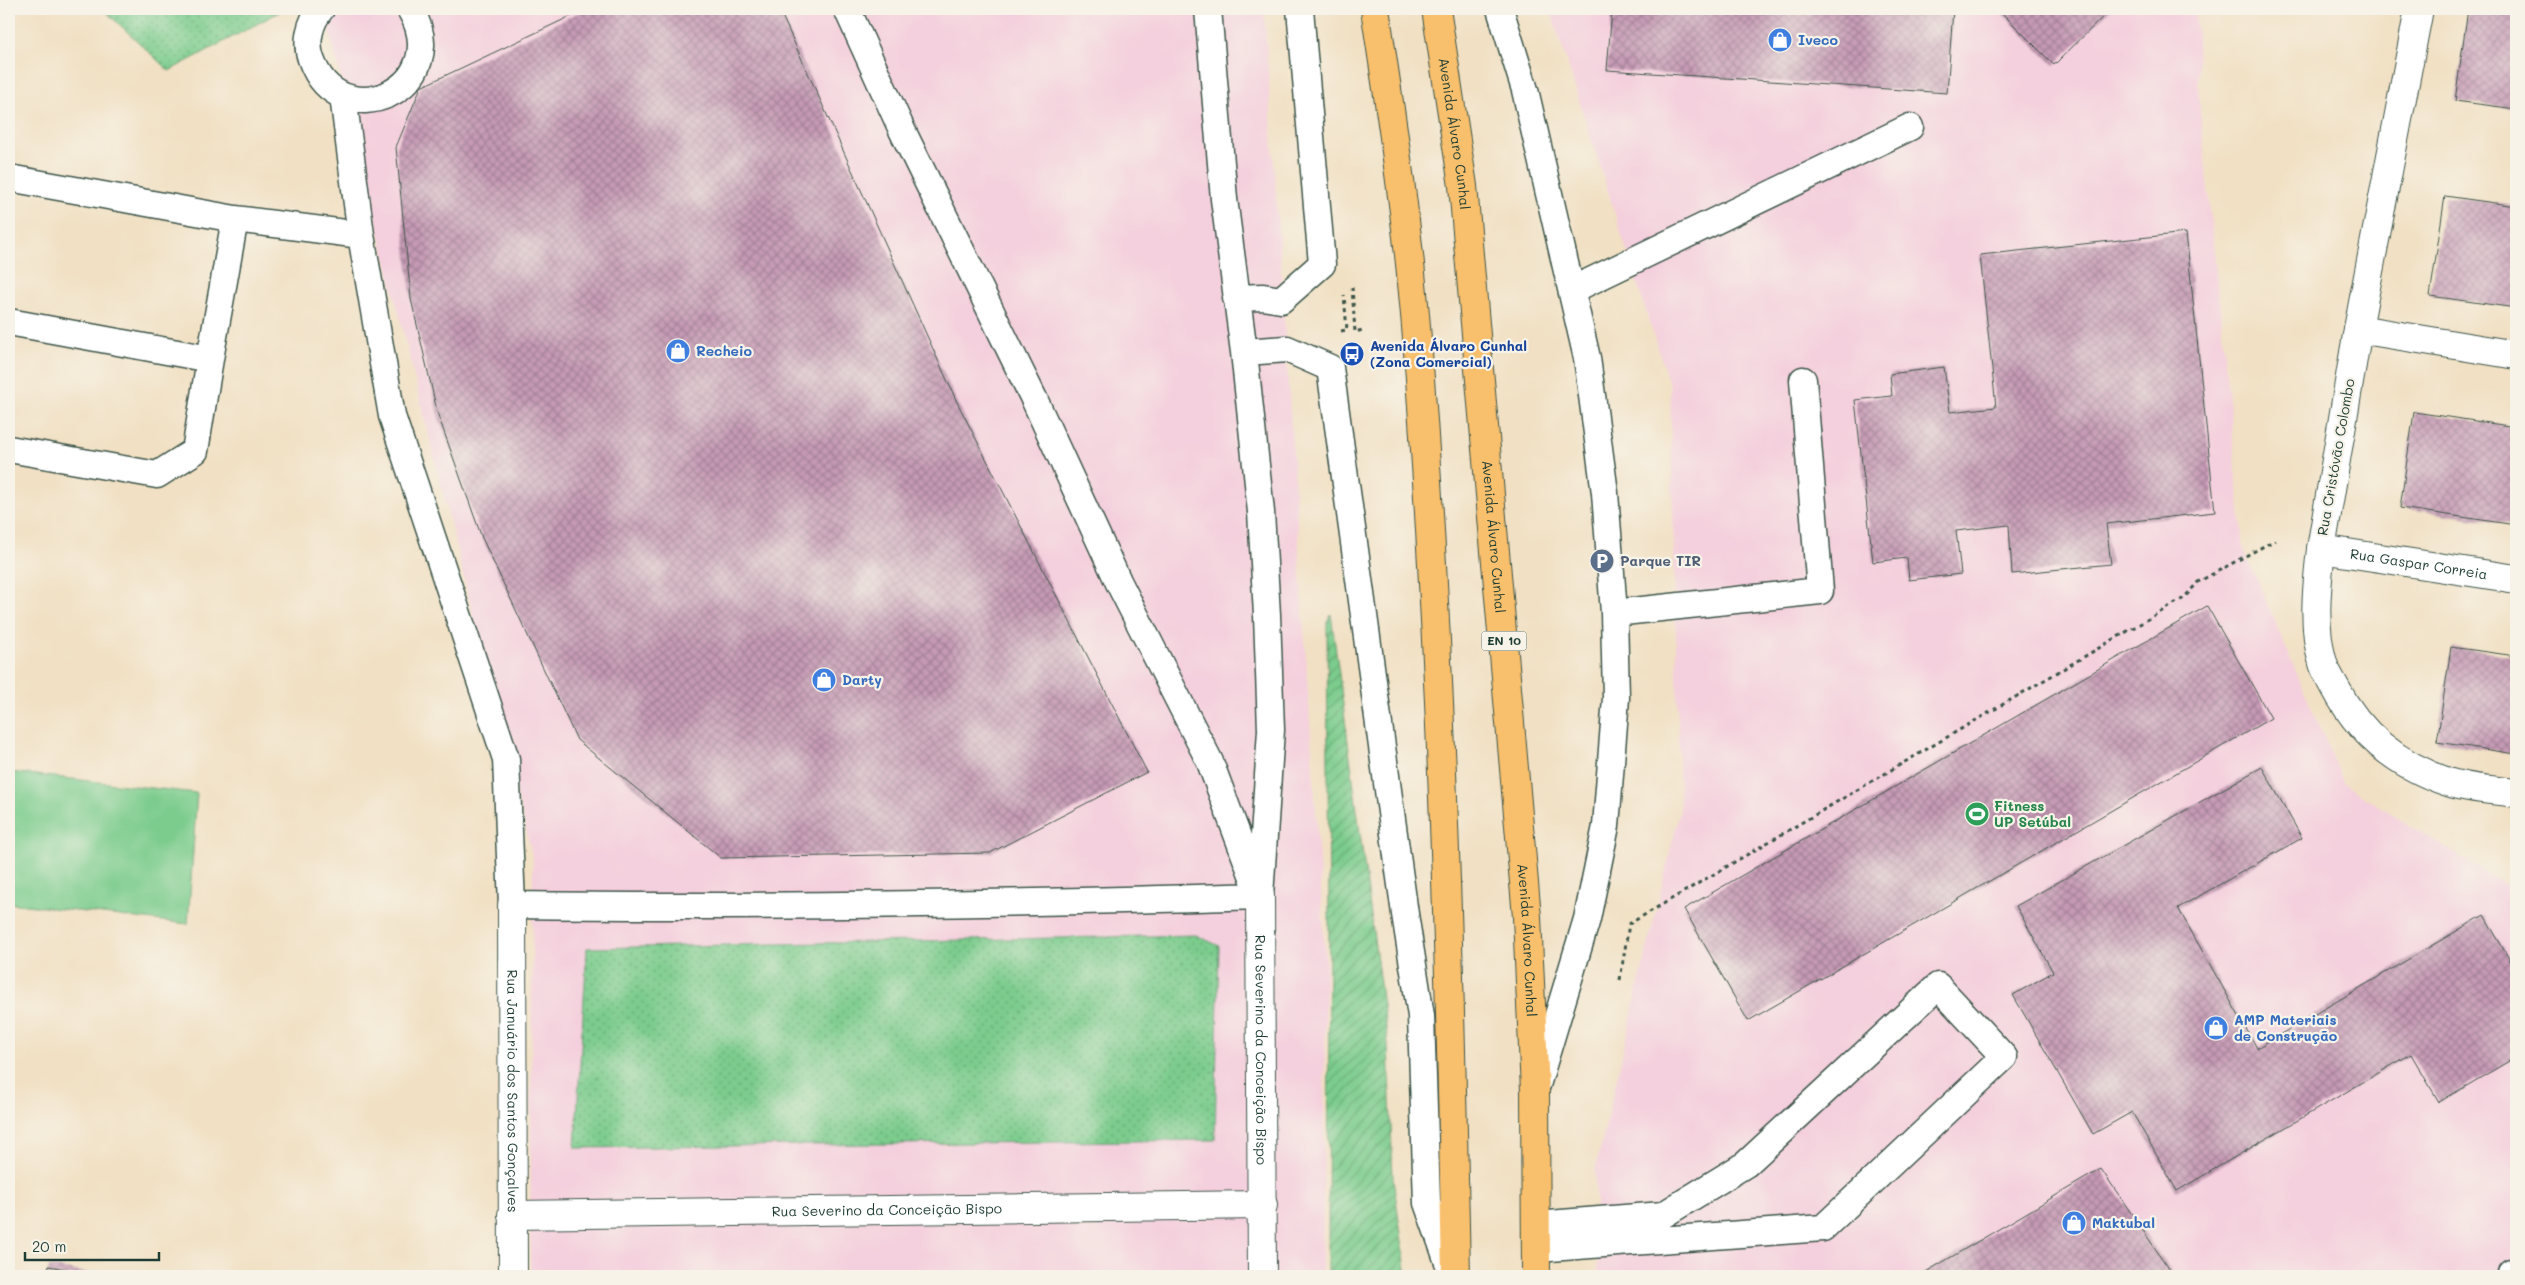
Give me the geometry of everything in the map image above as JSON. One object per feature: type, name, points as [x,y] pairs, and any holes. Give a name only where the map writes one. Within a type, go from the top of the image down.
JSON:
[{"type":"main road","points":[[1375,9],[1397,157],[1416,324],[1431,566],[1450,947],[1455,1276]]},
{"type":"main road","name":"Avenida Álvaro Cunhal","points":[[1436,9],[1466,216],[1526,907],[1536,1091],[1536,1276]]},
{"type":"street","name":"Rua Cristóvão Colombo","points":[[2420,9],[2358,329],[2321,549],[2317,585],[2317,626],[2323,664],[2345,706],[2378,745],[2413,769],[2450,783],[2516,794]]},
{"type":"street","points":[[2358,329],[2516,355]]},
{"type":"street","name":"Rua Gaspar Correia","points":[[2321,549],[2516,579]]},
{"type":"street","name":"Rua Severino da Conceição Bispo","points":[[1260,896],[1262,1276]]},
{"type":"street","name":"Rua Januário dos Santos Gonçalves","points":[[512,905],[513,1276]]},
{"type":"street","name":"Rua Severino da Conceição Bispo","points":[[512,1214],[1262,1205]]},
{"type":"lane","points":[[321,9],[314,17],[309,35],[309,54],[316,71],[327,86],[343,96],[361,100],[380,98],[397,91],[411,77],[419,60],[422,41],[418,23],[410,9]]},
{"type":"lane","points":[[847,9],[902,130],[1034,401],[1119,583],[1210,762],[1260,896]]},
{"type":"lane","points":[[1208,9],[1224,199],[1244,352],[1260,512],[1270,720],[1260,896]]},
{"type":"lane","points":[[1236,298],[1263,296],[1281,300],[1322,264],[1300,9]]},
{"type":"lane","points":[[1500,9],[1525,90],[1587,358],[1606,493],[1614,613],[1616,698],[1606,826],[1587,919],[1536,1091]]},
{"type":"lane","points":[[343,96],[361,235],[392,416],[506,759],[512,905],[707,907],[1072,902],[1260,896]]},
{"type":"lane","points":[[1572,290],[1910,127]]},
{"type":"lane","points":[[9,178],[235,219],[361,235]]},
{"type":"lane","points":[[9,449],[157,474],[195,451],[235,219]]},
{"type":"lane","points":[[9,322],[210,359]]},
{"type":"lane","points":[[1244,352],[1287,349],[1330,368],[1405,914],[1421,1016],[1427,1203],[1455,1276]]},
{"type":"lane","points":[[1614,613],[1820,591],[1803,380]]},
{"type":"lane","points":[[1938,986],[2004,1057],[1824,1228],[1536,1237],[1663,1215],[1746,1164],[1938,986]]},
{"type":"path","points":[[1620,980],[1629,924],[2184,598],[2198,582],[2275,540]]},
{"type":"shaded area","points":[[324,9],[1264,9],[1326,969],[1322,1276],[530,1276],[533,859]]},
{"type":"shaded area","points":[[1550,9],[2196,9],[2199,101],[2244,550],[2344,784],[2506,886],[2516,907],[2516,1258],[2492,1276],[1598,1276],[1595,1171],[1680,809],[1670,387]]},
{"type":"green space","points":[[103,9],[285,9],[169,71]]},
{"type":"green space","points":[[1331,614],[1388,1043],[1393,1178],[1407,1276],[1328,1276],[1329,918],[1327,622]]},
{"type":"green space","points":[[9,772],[197,793],[188,924],[9,903]]},
{"type":"green space","points":[[1196,935],[1219,946],[1215,1140],[575,1148],[587,948]]},
{"type":"building","points":[[586,9],[779,9],[957,402],[1147,772],[990,853],[721,858],[577,740],[482,538],[438,415],[411,299],[396,147],[421,87]]},
{"type":"building","name":"Iveco","points":[[1612,9],[1953,9],[1947,93],[1607,70]]},
{"type":"building","points":[[1998,9],[2111,9],[2054,65]]},
{"type":"building","points":[[2468,9],[2516,9],[2516,109],[2455,101]]},
{"type":"building","points":[[2445,196],[2516,206],[2516,308],[2430,296]]},
{"type":"building","points":[[2186,233],[2215,512],[2106,524],[2111,564],[2012,574],[2009,525],[1956,531],[1961,574],[1909,580],[1907,558],[1873,562],[1855,400],[1892,396],[1890,374],[1944,367],[1950,412],[1996,407],[1980,255]]},
{"type":"building","points":[[2414,412],[2516,427],[2516,525],[2400,508]]},
{"type":"building","name":"Fitness UP Setúbal","points":[[2207,606],[2271,718],[1748,1021],[1684,909]]},
{"type":"building","points":[[2451,647],[2516,656],[2516,754],[2437,742]]},
{"type":"building","points":[[2262,767],[2302,838],[2178,908],[2257,1048],[2484,915],[2516,971],[2516,1057],[2439,1102],[2411,1054],[2177,1191],[2132,1112],[2093,1134],[2013,995],[2053,972],[2016,906]]},
{"type":"building","name":"Maktubal","points":[[2101,1169],[2174,1276],[1919,1276]]},
{"type":"building","points":[[49,1266],[99,1275],[99,1276],[47,1276]]},
{"type":"place","name":"Iveco","points":[[1780,40]]},
{"type":"place","name":"Recheio","points":[[678,351]]},
{"type":"place","name":"Avenida Álvaro Cunhal (Zona Comercial)","points":[[1352,354]]},
{"type":"place","name":"Parque TIR","points":[[1602,561]]},
{"type":"place","name":"Darty","points":[[824,680]]},
{"type":"place","name":"Fitness UP Setúbal","points":[[1977,814]]},
{"type":"place","name":"AMP Materiais de Construção","points":[[2216,1028]]},
{"type":"place","name":"Maktubal","points":[[2074,1223]]}]
